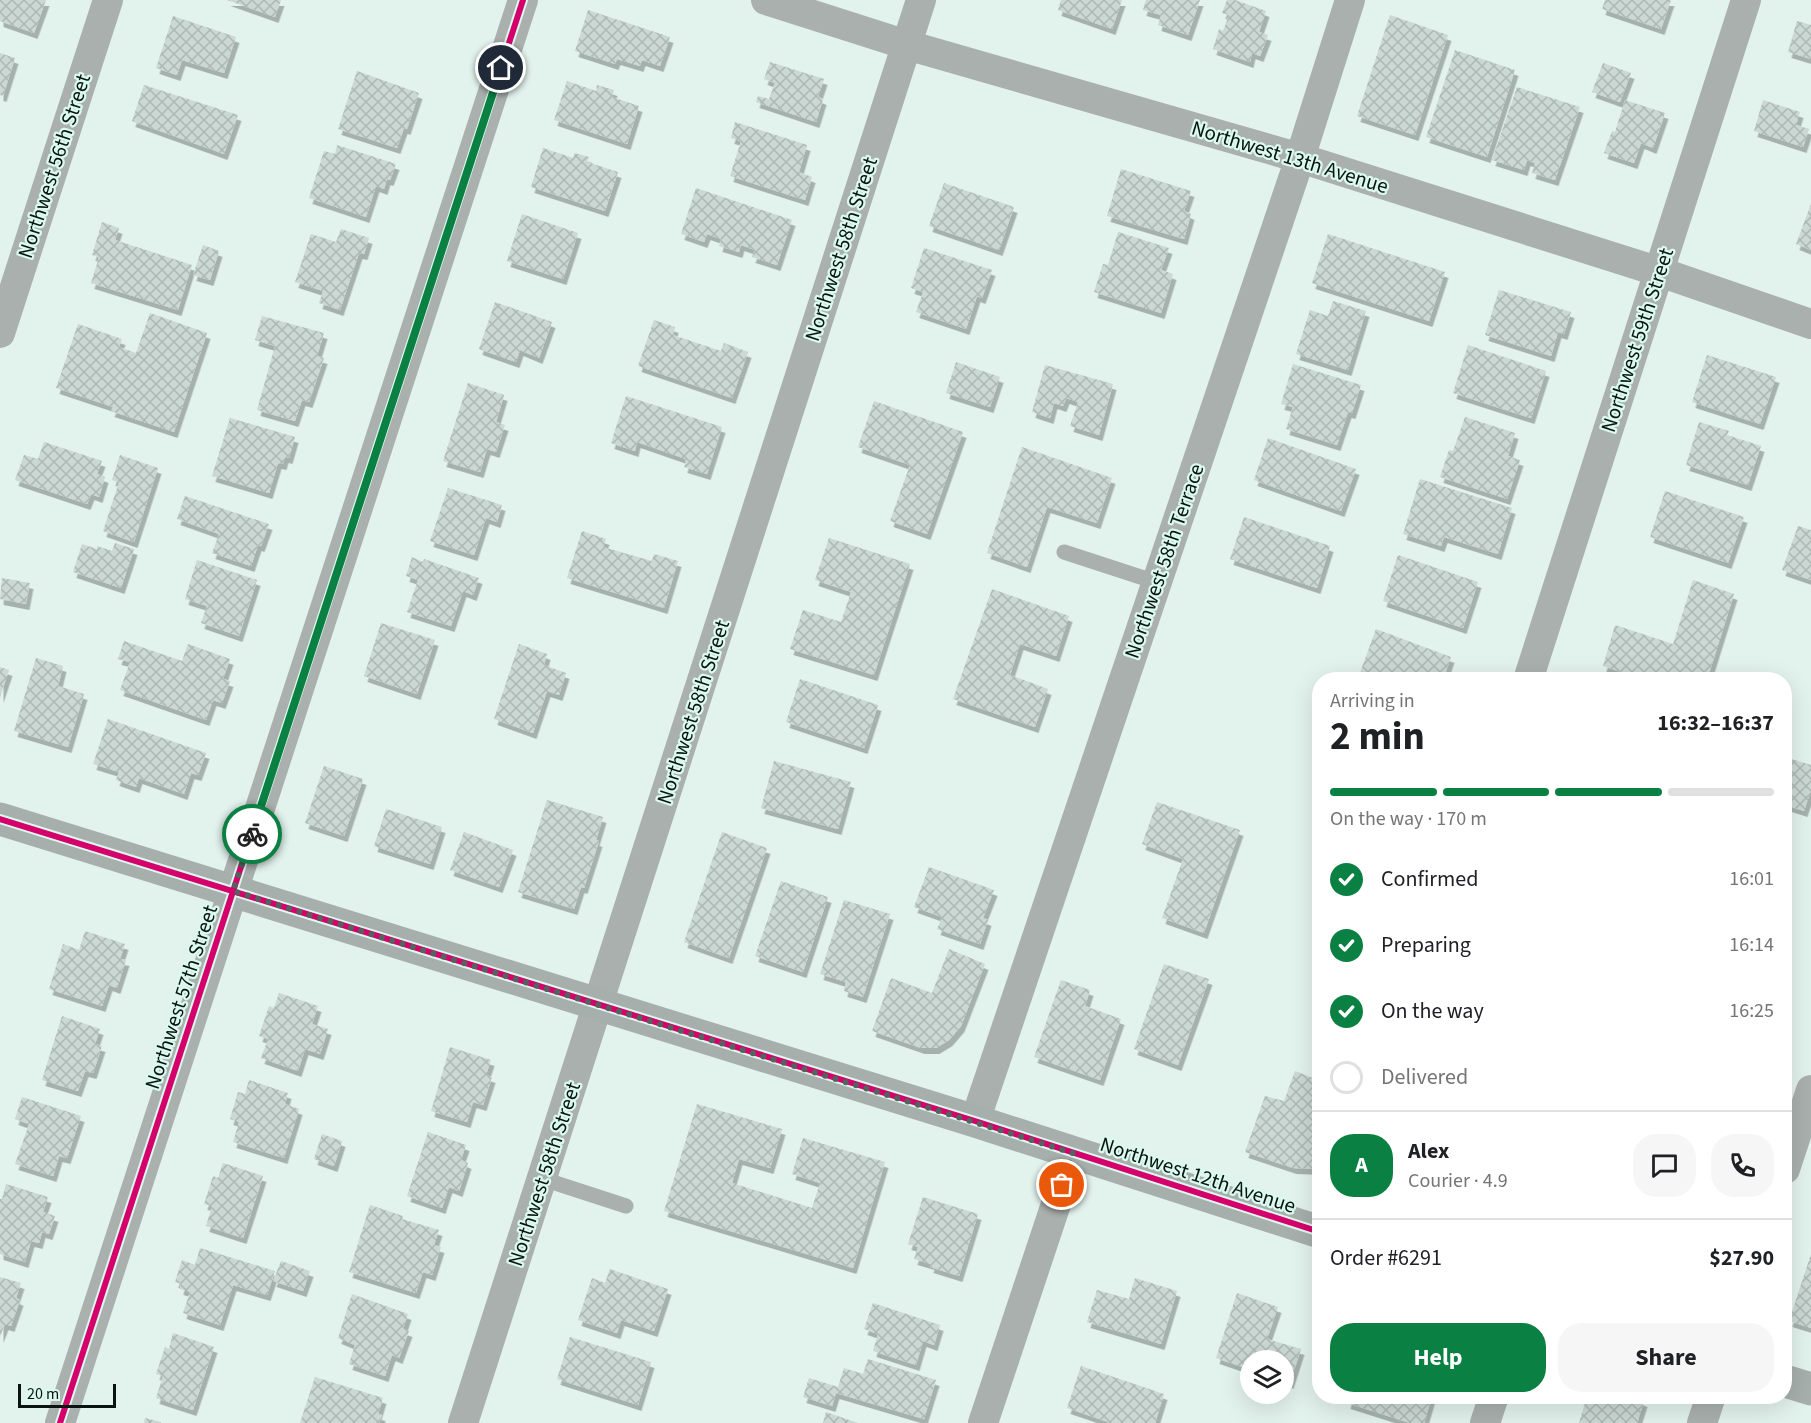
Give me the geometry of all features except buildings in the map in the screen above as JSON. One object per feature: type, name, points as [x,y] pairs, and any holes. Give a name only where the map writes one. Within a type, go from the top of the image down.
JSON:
[{"type":"main road","name":"Northwest 12th Avenue","points":[[0,819],[975,1121],[1312,1229]]},
{"type":"main road","points":[[1792,1383],[1811,1389]]},
{"type":"street","name":"Northwest 56th Street","points":[[2,316],[108,0]]},
{"type":"street","name":"Northwest 57th Street","points":[[60,1423],[523,0]]},
{"type":"street","name":"Northwest 13th Avenue","points":[[766,0],[907,45],[1300,158],[1660,272],[1811,324]]},
{"type":"street","name":"Northwest 58th Street","points":[[464,1423],[921,0]]},
{"type":"street","name":"Northwest 58th Terrace","points":[[975,1121],[1300,158],[1350,0]]},
{"type":"street","name":"Northwest 59th Street","points":[[1531,672],[1746,0]]},
{"type":"street","points":[[1792,1148],[1811,1090]]},
{"type":"street","points":[[983,1423],[1073,1153]]},
{"type":"street","points":[[1485,1423],[1491,1404]]},
{"type":"street","points":[[1702,1423],[1708,1404]]},
{"type":"lane","points":[[1064,552],[1156,582]]},
{"type":"lane","points":[[543,1179],[626,1206]]},
{"type":"cycle path","points":[[60,1423],[523,0]]},
{"type":"cycle path","points":[[0,819],[975,1121],[1312,1229]]},
{"type":"way so far","points":[[252,834],[233,891],[1073,1153],[1062,1185]]},
{"type":"route","points":[[252,834],[501,68]]}]
